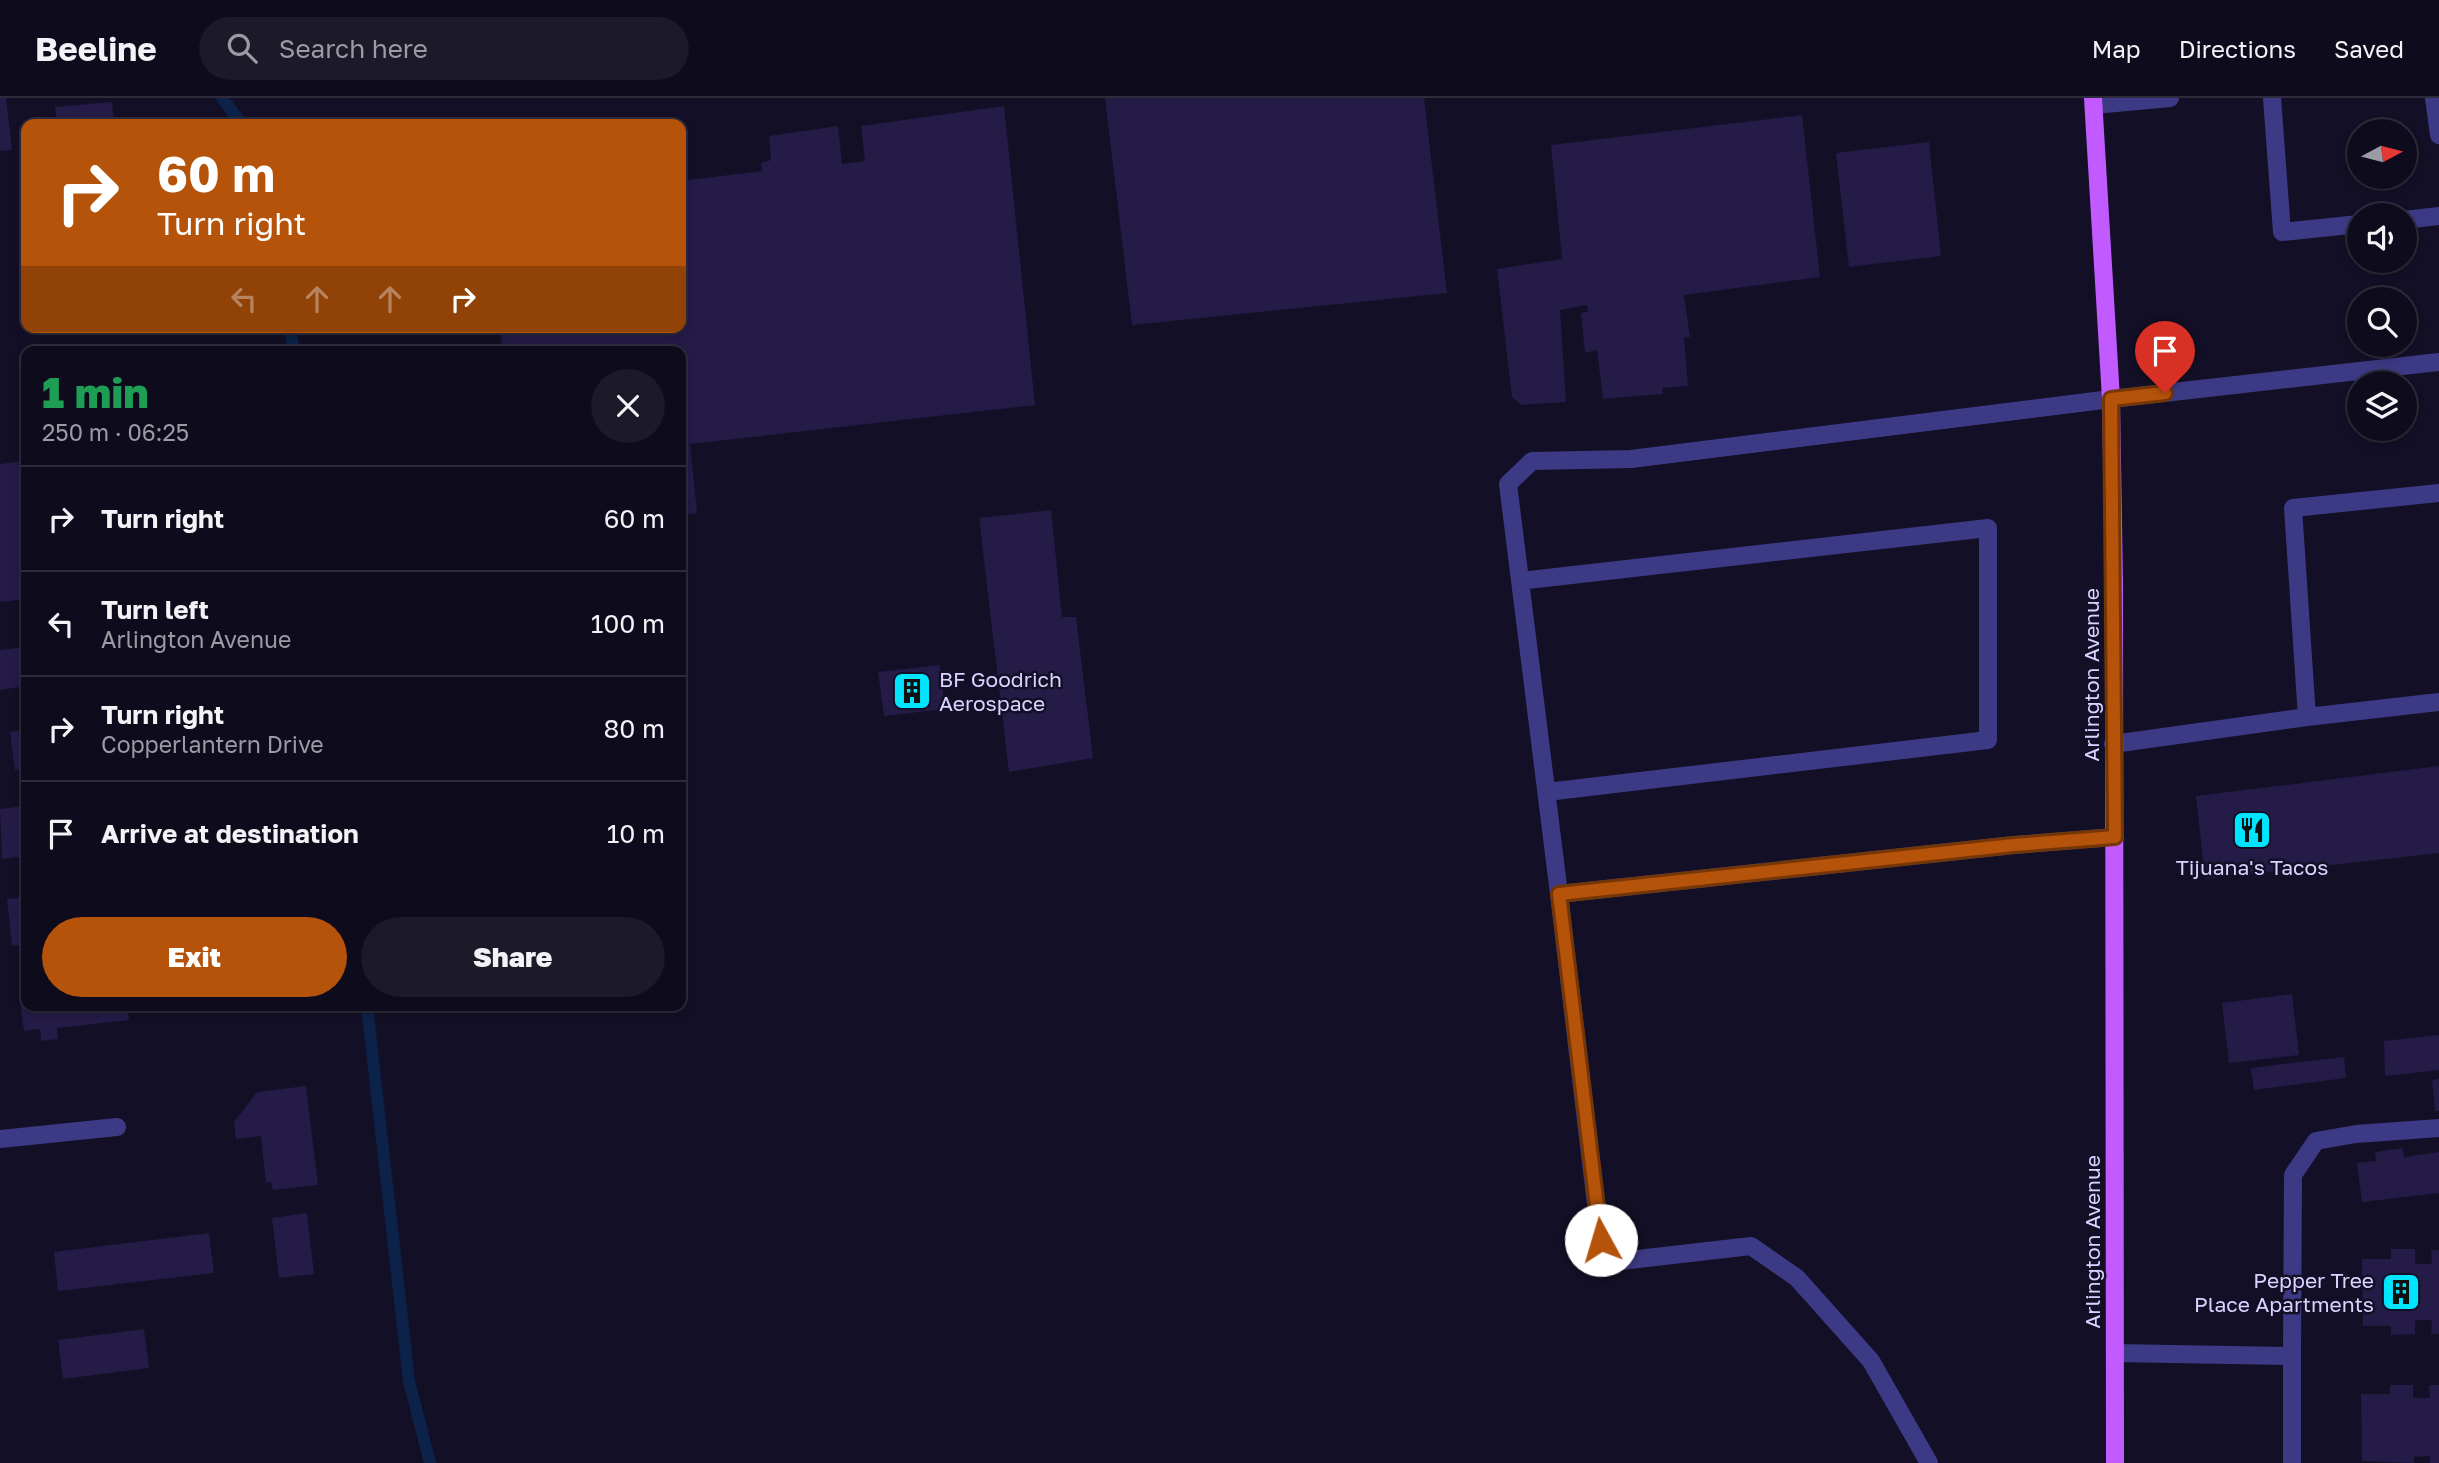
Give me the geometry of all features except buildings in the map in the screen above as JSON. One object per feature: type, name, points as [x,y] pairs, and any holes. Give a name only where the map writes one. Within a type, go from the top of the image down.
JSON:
[{"type":"main road","name":"Arlington Avenue","points":[[2093,102],[2111,399],[2114,584],[2115,1463]]},
{"type":"street","points":[[2093,102],[2170,98]]},
{"type":"street","points":[[2272,98],[2282,232],[2347,225]]},
{"type":"street","points":[[2434,98],[2439,135]]},
{"type":"street","points":[[2417,219],[2439,216]]},
{"type":"street","points":[[1929,1463],[1871,1361],[1797,1278],[1751,1246],[1603,1264],[1508,484],[1532,461],[1631,459],[2111,399],[2439,362]]},
{"type":"street","points":[[2306,717],[2293,508],[2439,493]]},
{"type":"street","points":[[1520,581],[1988,528],[1988,740],[1547,792]]},
{"type":"street","points":[[2113,744],[2306,717],[2439,702]]},
{"type":"street","points":[[1559,894],[2115,837]]},
{"type":"street","points":[[0,1139],[117,1127]]},
{"type":"street","points":[[2292,1463],[2292,1175],[2316,1141],[2356,1134],[2439,1128]]},
{"type":"street","points":[[2115,1353],[2292,1356]]},
{"type":"waterway","points":[[222,98],[238,119]]},
{"type":"waterway","points":[[291,333],[293,346]]},
{"type":"waterway","points":[[368,1011],[409,1381],[430,1463]]},
{"type":"place","name":"BF Goodrich Aerospace","points":[[912,691]]},
{"type":"place","name":"Tijuana's Tacos","points":[[2252,830]]},
{"type":"place","name":"Pepper Tree Place Apartments","points":[[2401,1292]]},
{"type":"route","points":[[1601,1240],[1559,894],[2014,845],[2115,837],[2111,399],[2165,393]]}]
